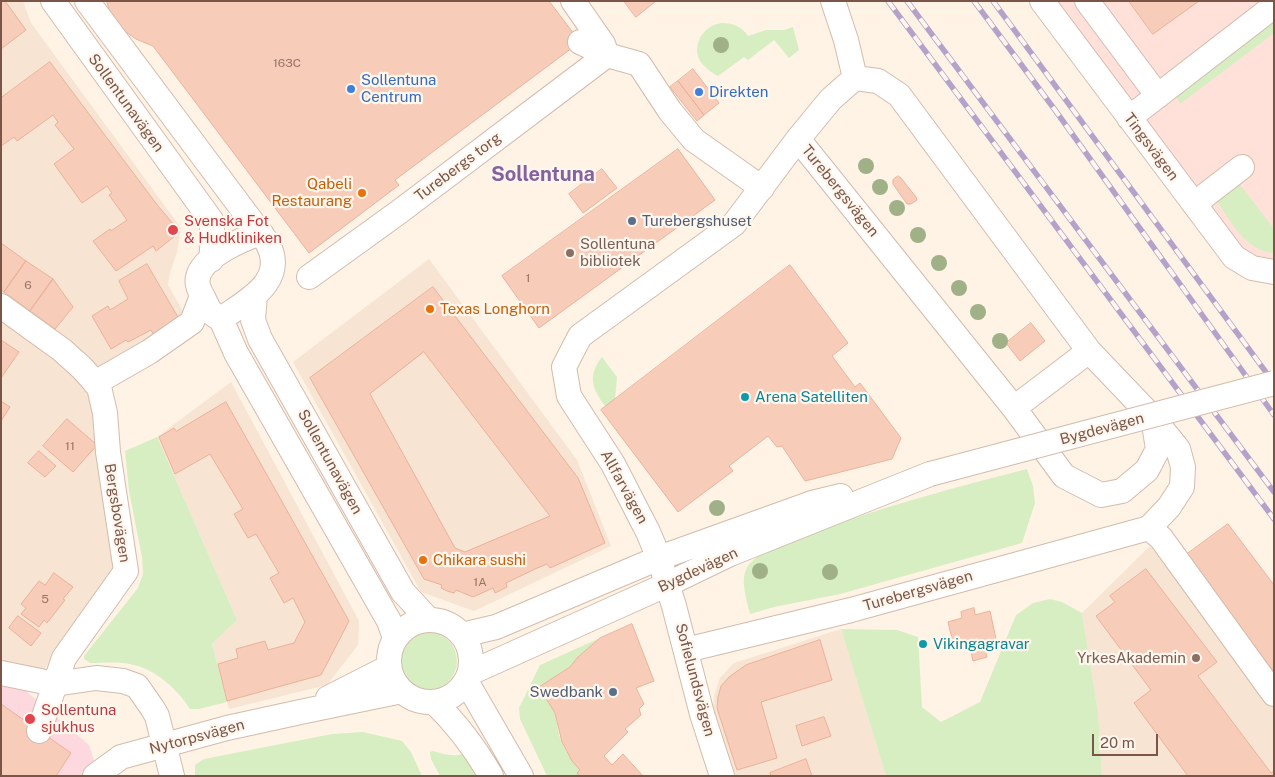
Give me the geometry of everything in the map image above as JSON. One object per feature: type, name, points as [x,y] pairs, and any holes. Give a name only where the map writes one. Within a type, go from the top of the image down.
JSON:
[{"type":"street","name":"Sollentunavägen","points":[[53,1],[211,220],[213,239],[211,260]]},
{"type":"street","name":"Sollentunavägen","points":[[87,1],[267,242],[273,257],[272,274],[255,295],[212,310]]},
{"type":"street","points":[[573,1],[604,44],[607,55]]},
{"type":"street","points":[[833,1],[856,78],[878,81],[899,95],[1089,351],[1153,418],[1178,449],[1183,467],[1182,486],[1169,507],[1150,528],[1161,538],[1274,694]]},
{"type":"street","name":"Tingsvägen","points":[[1042,1],[1234,257],[1252,268],[1274,272]]},
{"type":"street","points":[[1087,1],[1158,96]]},
{"type":"street","points":[[1129,118],[1274,6]]},
{"type":"street","points":[[580,42],[607,55],[639,64],[670,111],[694,140],[762,188],[798,139]]},
{"type":"street","name":"Turebergs torg","points":[[309,277],[607,55]]},
{"type":"street","name":"Turebergsvägen","points":[[856,78],[830,98],[798,139],[1014,408],[1064,476],[1101,495],[1122,491],[1147,470],[1158,449],[1153,418]]},
{"type":"street","points":[[1194,204],[1242,167]]},
{"type":"street","name":"Allfarvägen","points":[[668,584],[648,532],[613,464],[568,396],[564,366],[580,336],[734,224],[762,188]]},
{"type":"street","name":"Sollentunavägen","points":[[261,233],[228,246],[201,269],[197,283],[389,622],[395,638]]},
{"type":"street","name":"Sollentunavägen","points":[[255,295],[253,320],[260,339],[403,592],[428,619]]},
{"type":"street","name":"Bergsbovägen","points":[[1,306],[62,350],[99,386],[105,413],[108,452],[126,571],[64,658],[39,731]]},
{"type":"street","points":[[95,383],[149,352],[212,310]]},
{"type":"street","points":[[1014,408],[1089,351]]},
{"type":"street","name":"Bygdevägen","points":[[462,635],[496,627],[659,558],[812,503],[930,474],[1274,383]]},
{"type":"street","name":"Bygdevägen","points":[[468,677],[730,554],[930,474]]},
{"type":"street","name":"Turebergsvägen","points":[[686,650],[851,610],[1150,528]]},
{"type":"street","name":"Sofielundsvägen","points":[[668,584],[702,714],[722,776]]},
{"type":"street","points":[[428,619],[452,626],[462,635],[468,646],[471,659],[468,677],[458,691],[452,695],[434,702],[417,700],[402,691],[393,680],[388,657],[395,638],[404,628],[428,619]]},
{"type":"street","name":"Nytorpsvägen","points":[[304,711],[389,667]]},
{"type":"street","points":[[1,673],[55,684],[96,678],[123,681],[137,686],[154,709],[172,776]]},
{"type":"street","points":[[468,677],[521,776]]},
{"type":"street","name":"Nytorpsvägen","points":[[95,776],[121,757],[228,728],[402,691]]},
{"type":"street","points":[[434,702],[451,718],[466,737],[490,776]]},
{"type":"shaded area","points":[[1,1],[23,1],[31,23],[181,228],[168,285],[186,317],[93,400],[124,562],[27,692],[1,676]]},
{"type":"shaded area","points":[[1053,1],[1274,1],[1274,264],[1259,265],[1234,245]]},
{"type":"shaded area","points":[[429,259],[577,460],[611,546],[474,611],[421,592],[293,362]]},
{"type":"shaded area","points":[[231,382],[359,621],[358,645],[327,685],[229,709],[212,644],[237,620],[157,437]]},
{"type":"shaded area","points":[[1150,546],[1274,706],[1274,776],[1102,776],[1098,712],[1082,613]]},
{"type":"shaded area","points":[[841,629],[886,776],[736,776],[713,711],[714,696],[720,678],[734,663]]},
{"type":"shaded area","name":"Sollentuna sjukhus","points":[[1,676],[27,692],[89,745],[99,776],[1,776]]},
{"type":"green space","points":[[1274,19],[1274,33],[1180,104],[1175,94]]},
{"type":"green space","points":[[722,23],[737,26],[748,36],[766,30],[784,30],[793,27],[799,50],[789,58],[774,40],[748,60],[744,57],[718,76],[708,70],[700,61],[697,48],[705,31],[716,24]]},
{"type":"green space","points":[[1239,183],[1274,229],[1274,253],[1256,247],[1240,234],[1217,201]]},
{"type":"green space","points":[[602,357],[617,377],[615,400],[606,407],[597,394],[593,382],[594,370]]},
{"type":"green space","points":[[157,437],[237,620],[212,644],[227,702],[199,709],[190,709],[166,682],[150,671],[123,663],[90,663],[84,659],[84,656],[138,588],[143,574],[142,557],[129,491],[125,451]]},
{"type":"green space","points":[[1027,469],[1033,486],[1035,503],[1022,543],[840,594],[774,607],[750,614],[744,590],[745,571],[753,560],[767,551],[831,526],[887,508]]},
{"type":"green space","points":[[1050,599],[1062,602],[1082,613],[1098,712],[1102,776],[886,776],[841,629],[897,630],[918,637],[922,707],[941,722],[980,702],[1016,615],[1033,603]]},
{"type":"green space","points":[[428,632],[439,634],[452,645],[457,661],[455,672],[444,685],[428,690],[417,688],[404,677],[399,661],[401,650],[412,637]]},
{"type":"green space","points":[[600,638],[578,657],[570,667],[539,687],[555,713],[559,735],[566,751],[580,770],[577,773],[579,776],[547,776],[520,719],[519,708],[540,665]]},
{"type":"green space","points":[[363,732],[402,741],[411,752],[422,776],[195,776],[195,765],[204,759],[332,734]]},
{"type":"green space","points":[[430,752],[453,755],[465,753],[482,776],[440,776],[431,759]]},
{"type":"building","points":[[1,1],[5,1],[26,30],[1,49]]},
{"type":"building","name":"Sollentuna Centrum","points":[[107,1],[549,1],[580,42],[395,180],[399,185],[309,253],[153,46],[136,39],[119,27],[112,18]]},
{"type":"building","points":[[624,1],[656,1],[636,17]]},
{"type":"building","points":[[1129,1],[1199,1],[1153,34]]},
{"type":"building","points":[[50,62],[158,206],[180,232],[156,251],[153,246],[116,271],[93,241],[127,220],[109,195],[112,193],[107,186],[82,203],[54,164],[74,149],[55,125],[58,122],[53,115],[17,141],[14,137],[1,146],[1,98]]},
{"type":"building","name":"Direkten","points":[[693,69],[719,103],[704,115],[678,81]]},
{"type":"building","points":[[678,81],[704,115],[697,121],[670,87]]},
{"type":"building","name":"Turebergshuset","points":[[678,149],[715,200],[539,328],[502,276]]},
{"type":"building","points":[[602,169],[617,188],[583,213],[569,194]]},
{"type":"building","points":[[898,176],[916,197],[917,200],[911,204],[907,204],[893,184],[893,180]]},
{"type":"building","points":[[1,243],[26,261],[4,292],[1,290]]},
{"type":"building","points":[[26,261],[53,279],[30,311],[4,292]]},
{"type":"building","points":[[147,264],[179,319],[154,335],[151,330],[128,342],[126,340],[111,349],[92,316],[108,306],[110,310],[128,299],[119,281]]},
{"type":"building","name":"Arena Satelliten","points":[[790,265],[848,343],[832,356],[855,387],[860,383],[901,438],[892,459],[805,481],[782,446],[777,447],[768,436],[729,466],[733,471],[678,512],[601,410]]},
{"type":"building","points":[[53,279],[73,307],[55,329],[30,311]]},
{"type":"building","points":[[433,287],[578,478],[605,543],[550,568],[547,564],[535,569],[506,583],[507,587],[495,593],[493,588],[473,597],[456,590],[454,593],[447,591],[441,588],[442,585],[424,579],[310,378]],"holes":[[[424,352],[550,516],[465,552],[455,548],[370,394]]]},
{"type":"building","points":[[1031,323],[1045,341],[1020,361],[1006,343]]},
{"type":"building","points":[[1,340],[19,352],[1,378]]},
{"type":"building","points":[[1,401],[10,407],[1,421]]},
{"type":"building","points":[[226,402],[349,621],[321,675],[227,701],[218,664],[238,658],[236,649],[265,641],[268,650],[294,643],[305,622],[293,598],[284,603],[270,578],[279,573],[256,534],[248,538],[234,514],[243,509],[210,454],[175,474],[159,437],[174,428],[176,431]]},
{"type":"building","points":[[67,419],[97,445],[73,472],[43,446]]},
{"type":"building","points":[[39,451],[56,466],[45,477],[28,463]]},
{"type":"building","points":[[1228,524],[1274,585],[1274,672],[1186,555]]},
{"type":"building","points":[[1146,569],[1217,662],[1198,676],[1271,773],[1274,771],[1274,776],[1188,776],[1134,703],[1151,690],[1096,616],[1115,602],[1110,596]]},
{"type":"building","points":[[54,573],[73,587],[47,623],[44,620],[39,627],[21,614],[26,608],[21,604],[39,581],[45,585]]},
{"type":"building","points":[[974,608],[975,615],[990,611],[996,639],[983,642],[987,657],[973,661],[970,647],[955,651],[948,622],[962,618],[961,612]]},
{"type":"building","points":[[18,616],[41,633],[31,646],[9,628]]},
{"type":"building","points":[[632,624],[654,681],[636,688],[644,704],[639,709],[641,715],[625,729],[628,732],[604,756],[612,765],[623,754],[643,776],[579,776],[577,773],[580,770],[572,761],[562,742],[555,713],[539,687],[570,667],[578,657],[600,638]]},
{"type":"building","points":[[820,640],[832,680],[761,702],[777,758],[737,770],[717,708],[721,686],[729,677],[746,665]]},
{"type":"building","points":[[1,704],[71,753],[56,776],[1,776]]},
{"type":"building","points":[[824,717],[831,736],[802,746],[796,726]]},
{"type":"building","points":[[806,759],[812,776],[771,776],[770,773]]},
{"type":"railway","points":[[888,1],[1274,519]]},
{"type":"railway","points":[[907,1],[1274,492]]},
{"type":"railway","points":[[974,1],[1055,110],[1274,415]]},
{"type":"railway","points":[[993,1],[1274,383]]},
{"type":"place","name":"Sollentuna Centrum","points":[[351,89]]},
{"type":"place","name":"Direkten","points":[[699,92]]},
{"type":"place","name":"Qabeli Restaurang","points":[[362,193]]},
{"type":"place","name":"Turebergshuset","points":[[632,221]]},
{"type":"place","name":"Svenska Fot & Hudkliniken","points":[[173,230]]},
{"type":"place","name":"Sollentuna bibliotek","points":[[570,253]]},
{"type":"place","name":"Texas Longhorn","points":[[430,309]]},
{"type":"place","name":"Arena Satelliten","points":[[745,397]]},
{"type":"place","name":"Chikara sushi","points":[[423,560]]},
{"type":"place","name":"Vikingagravar","points":[[923,644]]},
{"type":"place","name":"YrkesAkademin","points":[[1196,658]]},
{"type":"place","name":"Swedbank","points":[[613,692]]},
{"type":"place","name":"Sollentuna sjukhus","points":[[30,719]]},
{"type":"district","name":"Sollentuna","points":[[543,175]]}]
